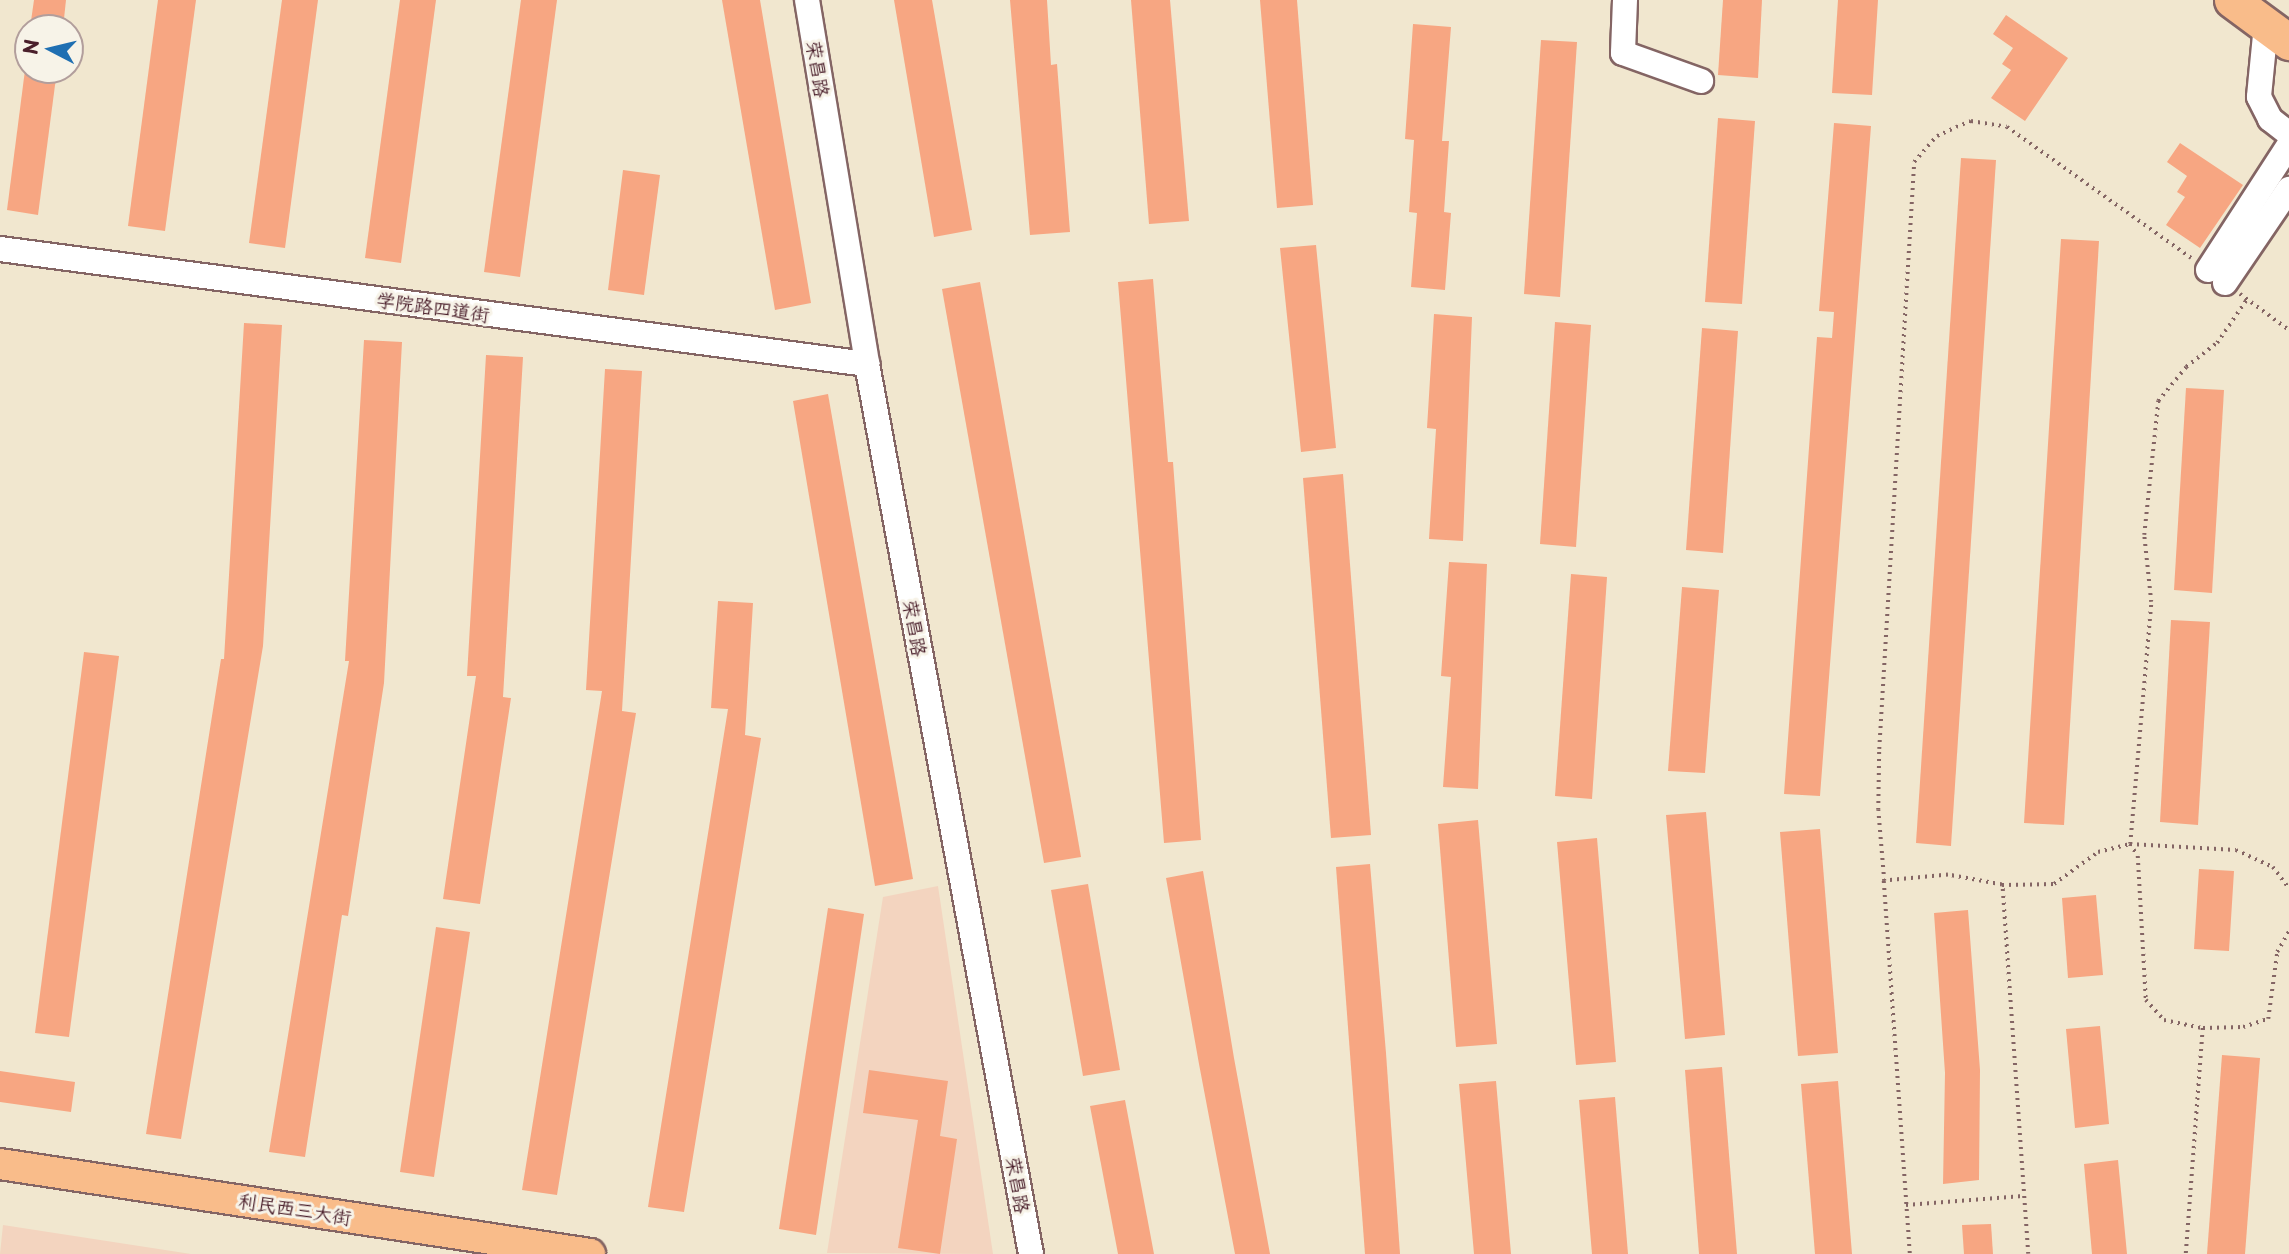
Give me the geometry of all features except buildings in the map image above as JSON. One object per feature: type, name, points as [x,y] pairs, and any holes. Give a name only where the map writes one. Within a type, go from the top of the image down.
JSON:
[{"type":"highway","points":[[2232,0],[2278,34]]},
{"type":"main road","name":"利民西三大街","points":[[0,1164],[590,1254]]},
{"type":"main road","name":"利民西三大街","points":[[0,1182],[496,1254]]},
{"type":"street","name":"荣昌路","points":[[807,0],[867,364],[1031,1254]]},
{"type":"street","points":[[1625,0],[1623,52],[1701,81]]},
{"type":"street","points":[[2278,34],[2259,97],[2270,119],[2289,134]]},
{"type":"street","points":[[2217,277],[2289,145]]},
{"type":"street","points":[[2217,277],[2289,189]]},
{"type":"street","name":"学院路四道街","points":[[0,249],[867,364]]},
{"type":"path","points":[[1910,1254],[1878,810],[1879,749],[1914,162],[1937,136],[1971,121],[2007,127],[2289,330]]},
{"type":"path","points":[[2247,299],[2217,343],[2186,368],[2158,401],[2144,535],[2151,602],[2130,844],[2138,856],[2146,1000],[2164,1020],[2203,1028],[2243,1027],[2268,1019],[2277,952],[2289,930]]},
{"type":"path","points":[[1884,881],[1948,875],[2003,885],[2054,884],[2065,880],[2098,852],[2130,844],[2236,850],[2273,867],[2289,888]]},
{"type":"path","points":[[2003,885],[2028,1254]]},
{"type":"path","points":[[2186,1254],[2203,1028]]},
{"type":"path","points":[[1906,1206],[2024,1196]]},
{"type":"shaded area","points":[[938,886],[993,1254],[827,1253],[883,897]]},
{"type":"shaded area","points":[[3,1225],[191,1254],[0,1254]]}]
